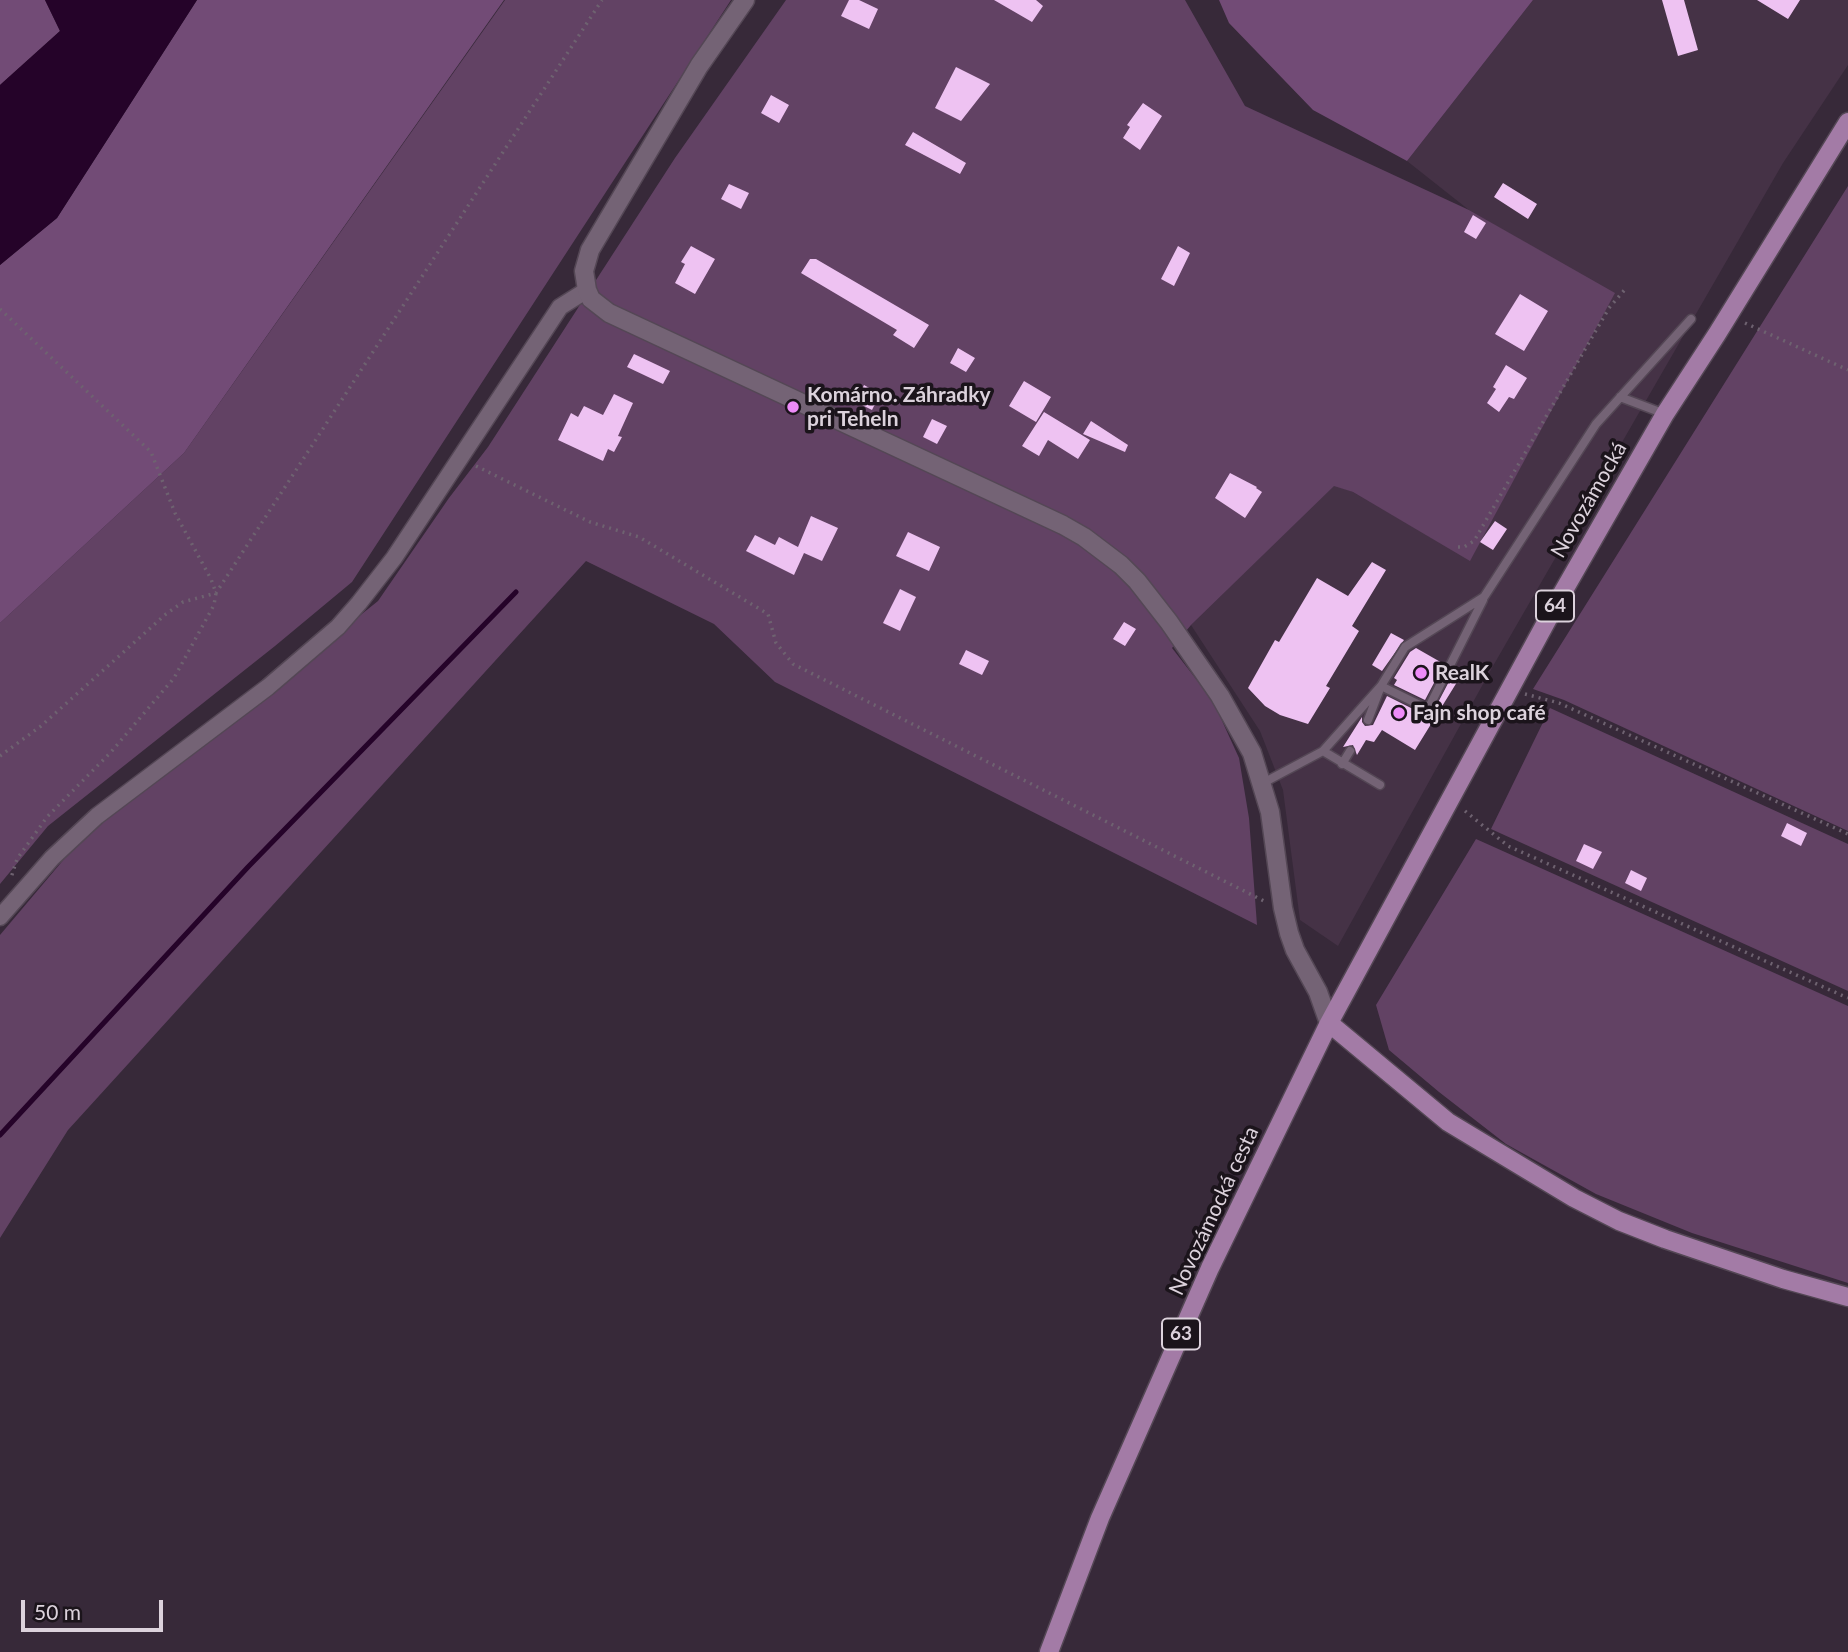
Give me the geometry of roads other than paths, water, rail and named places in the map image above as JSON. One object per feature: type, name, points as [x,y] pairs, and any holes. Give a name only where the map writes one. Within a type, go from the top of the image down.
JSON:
[{"type":"main road","name":"Novozámocká","points":[[1329,1023],[1449,799],[1665,414],[1848,122]]},
{"type":"main road","points":[[1329,1023],[1448,1122],[1574,1198],[1619,1221],[1703,1253],[1848,1297]]},
{"type":"main road","name":"Novozámocká cesta","points":[[1049,1652],[1100,1518],[1210,1268],[1329,1023]]},
{"type":"street","points":[[745,0],[699,66],[590,250],[584,271],[587,290],[598,305],[609,313],[1063,525],[1105,551],[1137,581],[1240,728],[1263,783],[1272,821],[1283,908],[1295,950],[1318,992],[1329,1023]]},
{"type":"street","points":[[5,911],[52,858],[97,816],[268,687],[338,627],[379,579],[560,307],[587,290]]},
{"type":"lane","points":[[1381,686],[1428,709],[1484,597],[1596,424],[1691,319]]},
{"type":"lane","points":[[1620,397],[1665,414]]},
{"type":"lane","points":[[1263,783],[1323,751],[1381,686],[1405,647],[1484,597]]},
{"type":"lane","points":[[1368,720],[1381,686]]},
{"type":"lane","points":[[1323,751],[1380,785]]},
{"type":"lane","points":[[1342,764],[1350,751]]},
{"type":"waterway","points":[[0,1135],[248,867],[516,592]]},
{"type":"place","name":"Komárno. Záhradky pri Teheln","points":[[793,407]]},
{"type":"place","name":"RealK","points":[[1421,673]]},
{"type":"place","name":"Fajn shop café","points":[[1399,713]]}]
